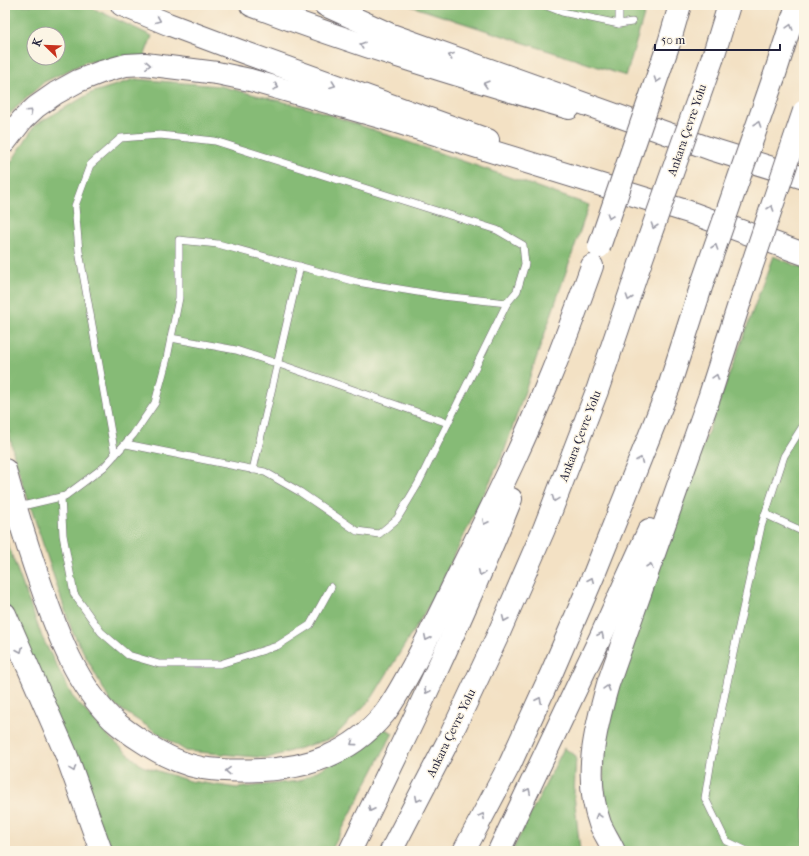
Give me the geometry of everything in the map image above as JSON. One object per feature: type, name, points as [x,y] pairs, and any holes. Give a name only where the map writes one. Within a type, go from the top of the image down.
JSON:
[{"type":"main road","points":[[122,5],[240,51],[804,254]]},
{"type":"main road","points":[[252,5],[365,46],[464,78],[711,149],[804,178]]},
{"type":"main road","points":[[325,5],[389,34],[711,149],[804,184]]},
{"type":"main road","name":"Ankara Çevre Yolu","points":[[391,851],[446,743],[498,635],[544,529],[597,391],[713,57],[729,5]]},
{"type":"main road","points":[[464,851],[510,764],[552,672],[592,579],[669,387],[702,284],[774,77],[797,5]]},
{"type":"main road","points":[[5,470],[30,556],[54,624],[75,668],[86,685],[104,710],[130,734],[161,754],[180,762],[200,768],[223,771],[269,770],[299,765],[334,755],[351,744],[370,729],[384,714],[405,681],[422,650],[502,487],[548,383],[596,257],[675,19]]},
{"type":"main road","points":[[5,142],[22,120],[36,107],[56,93],[78,81],[101,72],[126,65],[145,64],[170,66],[217,73],[257,82],[380,117],[689,212],[804,245]]},
{"type":"main road","points":[[614,851],[600,824],[591,780],[593,744],[599,717],[608,684],[709,398],[804,111]]},
{"type":"main road","points":[[350,851],[425,696],[482,572],[548,406],[584,301],[596,257]]},
{"type":"main road","points":[[499,851],[602,634],[709,398]]},
{"type":"main road","points":[[5,614],[66,754],[101,851]]},
{"type":"lane","points":[[544,5],[619,24],[632,22]]},
{"type":"lane","points":[[619,5],[619,24]]},
{"type":"lane","points":[[115,455],[79,251],[76,206],[90,165],[121,138],[160,135],[215,141],[497,230],[523,245],[526,264],[517,291],[507,303],[418,484],[397,519],[379,534],[357,531],[300,492],[265,472],[126,444]]},
{"type":"lane","points":[[15,507],[65,496],[104,467],[133,436],[155,403],[168,358],[178,298],[179,240],[218,244],[357,282],[442,296],[507,303]]},
{"type":"lane","points":[[253,470],[300,266]]},
{"type":"lane","points":[[171,338],[236,350],[448,422]]},
{"type":"lane","points":[[747,851],[726,841],[705,798],[733,654],[761,527],[784,456],[804,424]]},
{"type":"lane","points":[[61,497],[63,535],[74,594],[101,632],[128,655],[159,664],[220,664],[277,646],[310,625],[332,587]]},
{"type":"lane","points":[[765,514],[804,532]]},
{"type":"green space","points":[[5,5],[86,5],[152,36],[144,57],[86,62],[44,82],[5,118]]},
{"type":"green space","points":[[408,5],[647,5],[626,76]]},
{"type":"green space","points":[[135,79],[220,86],[316,110],[589,205],[504,452],[436,594],[372,698],[333,738],[268,758],[186,751],[111,703],[72,631],[15,460],[5,415],[5,172],[35,125],[91,93]]},
{"type":"green space","points":[[773,256],[804,269],[804,851],[623,851],[605,800],[601,736],[636,627]]},
{"type":"green space","points":[[5,537],[42,637],[72,696],[109,737],[142,766],[190,781],[237,788],[299,781],[342,757],[379,726],[393,733],[331,851],[109,851],[32,668],[5,599]]},
{"type":"green space","points":[[564,748],[576,756],[574,794],[580,851],[512,851]]}]
